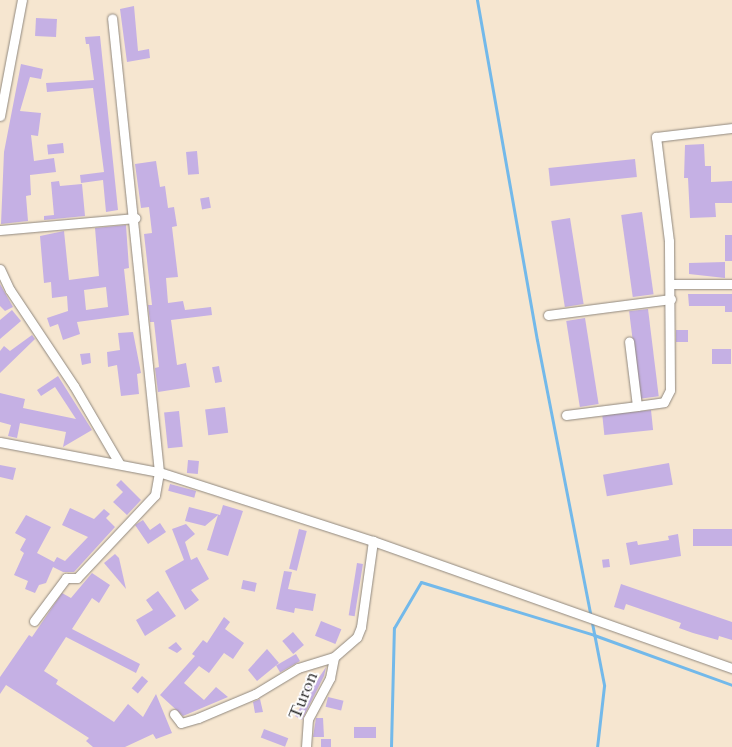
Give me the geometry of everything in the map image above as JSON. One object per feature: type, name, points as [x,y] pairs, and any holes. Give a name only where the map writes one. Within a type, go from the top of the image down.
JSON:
[{"type":"street","points":[[0,116],[22,0]]},
{"type":"street","points":[[34,621],[66,578],[77,578],[156,495],[159,472],[112,18]]},
{"type":"street","points":[[566,415],[664,402],[669,396],[671,284],[656,137],[732,128]]},
{"type":"street","points":[[0,230],[134,218]]},
{"type":"street","points":[[0,269],[10,290],[74,386],[119,463]]},
{"type":"street","points":[[671,284],[732,284]]},
{"type":"street","points":[[548,315],[671,299]]},
{"type":"street","points":[[629,341],[637,406]]},
{"type":"street","points":[[0,442],[159,472],[373,541],[732,668]]},
{"type":"street","points":[[174,714],[181,723],[198,718],[255,694],[298,668],[334,657],[357,637],[361,627],[373,541]]},
{"type":"street","name":"Turon","points":[[306,747],[308,719],[330,678],[334,657]]},
{"type":"building","points":[[134,6],[138,51],[149,49],[150,58],[127,62],[120,9]]},
{"type":"building","points":[[36,18],[57,19],[56,37],[35,36]]},
{"type":"building","points":[[100,36],[118,210],[106,212],[103,180],[81,183],[80,175],[104,172],[93,88],[47,92],[46,83],[94,80],[89,44],[86,44],[85,37]]},
{"type":"building","points":[[21,64],[43,69],[41,79],[30,77],[20,111],[41,113],[38,136],[31,135],[34,161],[54,158],[56,172],[30,175],[31,195],[26,196],[28,221],[1,224],[4,152]]},
{"type":"building","points":[[63,143],[64,153],[48,155],[47,145]]},
{"type":"building","points":[[704,144],[705,166],[711,166],[711,182],[732,181],[732,203],[715,203],[716,217],[690,218],[688,178],[684,178],[685,145]]},
{"type":"building","points":[[197,151],[199,174],[188,175],[186,152]]},
{"type":"building","points":[[635,159],[637,177],[550,186],[548,168]]},
{"type":"building","points":[[156,161],[160,187],[165,186],[168,208],[174,207],[177,226],[172,227],[178,277],[166,278],[168,303],[183,301],[185,310],[211,307],[212,315],[171,320],[177,365],[186,363],[190,387],[158,392],[155,368],[159,367],[154,322],[150,322],[148,305],[152,305],[144,234],[152,233],[149,207],[141,208],[135,164]]},
{"type":"building","points":[[59,181],[60,186],[82,184],[85,216],[44,220],[44,216],[54,215],[51,182]]},
{"type":"building","points":[[209,197],[211,208],[202,209],[200,199]]},
{"type":"building","points":[[642,212],[654,294],[633,297],[621,215]]},
{"type":"building","points":[[570,218],[584,304],[565,307],[551,221]]},
{"type":"building","points":[[126,225],[129,268],[124,269],[129,315],[77,322],[80,334],[63,340],[58,324],[50,327],[47,318],[68,311],[67,296],[52,298],[51,282],[44,283],[40,236],[64,231],[69,280],[99,276],[95,228]],"holes":[[[106,287],[108,307],[86,310],[84,290]]]},
{"type":"building","points":[[725,235],[732,235],[732,261],[725,261]]},
{"type":"building","points":[[725,262],[725,278],[689,274],[689,263]]},
{"type":"building","points":[[0,284],[13,307],[5,311],[0,306]]},
{"type":"building","points":[[688,294],[732,294],[732,312],[725,312],[725,306],[689,306]]},
{"type":"building","points":[[648,309],[659,396],[640,399],[629,311]]},
{"type":"building","points":[[12,310],[21,321],[0,339],[0,320]]},
{"type":"building","points":[[585,318],[599,404],[580,407],[566,321]]},
{"type":"building","points":[[676,330],[688,330],[688,342],[676,342]]},
{"type":"building","points":[[133,332],[141,373],[137,374],[139,394],[121,396],[117,365],[108,367],[107,352],[120,350],[118,333]]},
{"type":"building","points":[[32,335],[35,339],[0,373],[0,351],[4,346],[10,351]]},
{"type":"building","points":[[712,349],[731,349],[731,364],[712,364]]},
{"type":"building","points":[[90,353],[91,363],[82,365],[80,354]]},
{"type":"building","points":[[219,366],[222,382],[215,383],[212,367]]},
{"type":"building","points":[[58,376],[92,430],[63,447],[66,432],[20,423],[17,438],[8,436],[11,425],[0,422],[0,393],[25,399],[23,408],[76,419],[55,387],[41,396],[37,390]]},
{"type":"building","points":[[225,407],[228,433],[208,435],[205,409]]},
{"type":"building","points":[[651,410],[653,430],[604,435],[602,415]]},
{"type":"building","points":[[179,411],[183,447],[168,448],[164,413]]},
{"type":"building","points":[[188,460],[199,461],[198,474],[187,473]]},
{"type":"building","points":[[669,463],[673,485],[607,496],[603,475]]},
{"type":"building","points":[[0,465],[16,468],[13,480],[0,477]]},
{"type":"building","points":[[121,480],[141,500],[127,515],[113,502],[123,492],[116,485]]},
{"type":"building","points":[[170,484],[196,491],[194,498],[168,491]]},
{"type":"building","points":[[223,505],[243,511],[228,556],[207,550],[218,515],[205,526],[185,521],[189,507],[220,515]]},
{"type":"building","points":[[70,508],[94,519],[104,509],[110,514],[106,518],[115,527],[74,572],[63,572],[53,567],[46,583],[39,585],[35,593],[25,589],[28,581],[14,575],[24,553],[20,550],[26,539],[15,533],[26,515],[51,527],[37,553],[54,562],[57,557],[65,561],[88,537],[62,525]]},
{"type":"building","points":[[143,520],[150,530],[160,523],[166,532],[148,544],[135,525]]},
{"type":"building","points":[[186,524],[195,534],[185,542],[191,560],[197,557],[209,579],[191,590],[199,600],[185,610],[165,571],[184,560],[172,529]]},
{"type":"building","points":[[299,529],[307,531],[297,571],[289,569]]},
{"type":"building","points":[[693,529],[732,529],[732,546],[693,546]]},
{"type":"building","points":[[678,534],[681,556],[630,565],[626,543],[637,541],[638,545],[669,540],[668,536]]},
{"type":"building","points":[[115,554],[119,558],[126,589],[104,563]]},
{"type":"building","points":[[609,559],[610,567],[603,568],[602,560]]},
{"type":"building","points":[[357,563],[363,564],[355,616],[349,615]]},
{"type":"building","points":[[284,571],[292,572],[288,589],[316,594],[313,611],[295,608],[294,613],[276,609]]},
{"type":"building","points":[[92,573],[110,585],[99,603],[92,598],[72,629],[140,664],[136,673],[66,637],[44,671],[58,680],[56,684],[114,722],[128,704],[143,717],[156,694],[172,733],[156,739],[153,734],[125,747],[93,747],[86,741],[89,738],[6,685],[0,694],[0,677],[29,635],[32,637],[62,593],[71,598]]},
{"type":"building","points":[[243,580],[257,583],[255,592],[241,589]]},
{"type":"building","points":[[621,584],[732,622],[732,640],[719,636],[718,640],[693,633],[679,628],[681,623],[626,604],[624,610],[614,607]]},
{"type":"building","points":[[158,591],[176,616],[145,636],[136,620],[153,610],[146,600]]},
{"type":"building","points":[[224,617],[230,622],[225,629],[244,643],[233,659],[224,653],[209,673],[199,666],[184,683],[204,700],[216,687],[228,697],[183,716],[160,695],[195,656],[192,654],[203,640],[207,643]]},
{"type":"building","points":[[321,621],[341,629],[335,644],[315,636]]},
{"type":"building","points":[[293,632],[304,645],[293,654],[282,641]]},
{"type":"building","points":[[176,642],[182,649],[177,653],[168,648]]},
{"type":"building","points":[[267,649],[279,663],[257,681],[248,670]]},
{"type":"building","points":[[296,654],[300,661],[280,672],[276,666]]},
{"type":"building","points":[[326,667],[324,676],[302,720],[295,716],[305,700],[299,696],[308,681],[314,685]]},
{"type":"building","points":[[142,676],[148,681],[138,693],[132,688]]},
{"type":"building","points":[[328,697],[344,701],[341,711],[326,707]]},
{"type":"building","points":[[260,699],[263,712],[255,713],[253,702]]},
{"type":"building","points":[[316,718],[323,718],[324,737],[313,737]]},
{"type":"building","points":[[354,727],[376,727],[376,738],[354,738]]},
{"type":"building","points":[[264,729],[288,738],[285,747],[261,737]]},
{"type":"building","points":[[321,739],[331,739],[331,747],[321,747]]},
{"type":"waterway","points":[[477,0],[537,340],[604,686],[597,747]]},
{"type":"waterway","points":[[391,747],[394,628],[421,582],[594,635],[732,685]]}]
